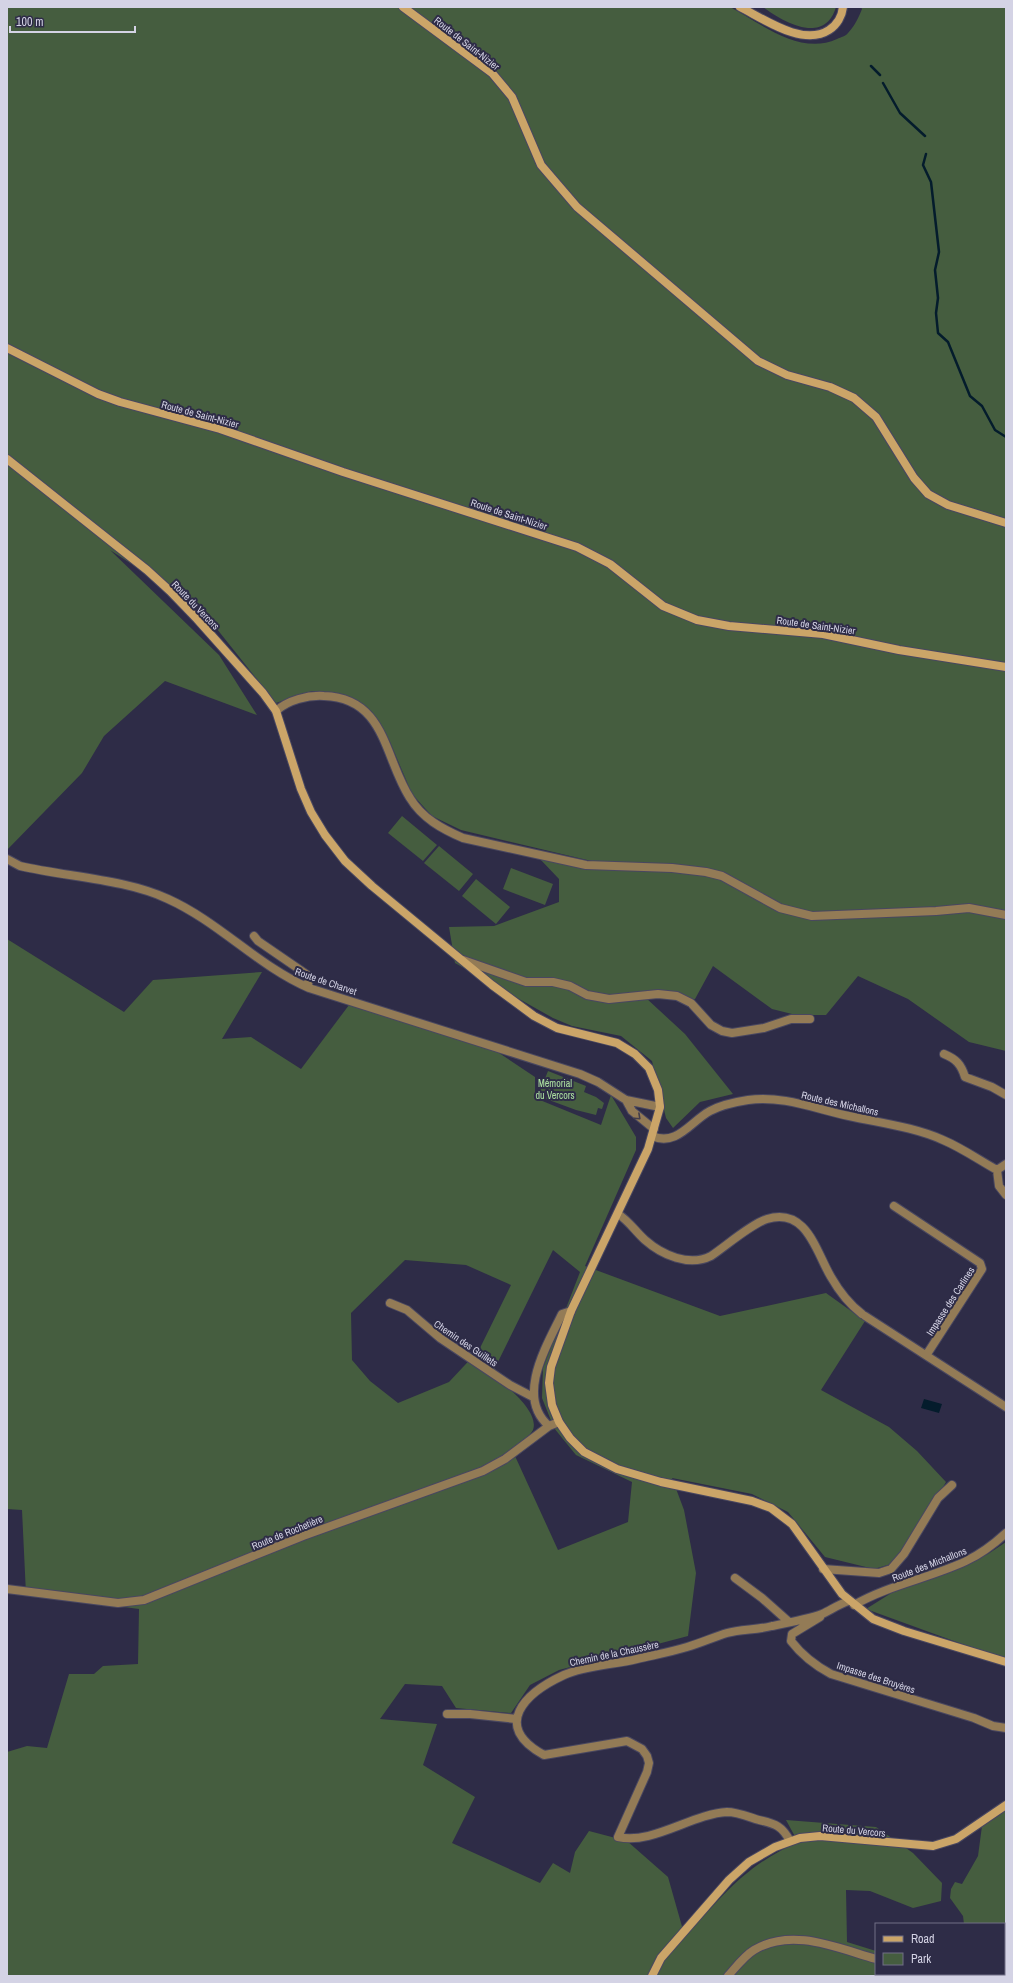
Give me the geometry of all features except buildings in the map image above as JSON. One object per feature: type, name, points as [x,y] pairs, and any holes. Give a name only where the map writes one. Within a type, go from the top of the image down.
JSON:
[{"type":"main road","name":"Route de Saint-Nizier","points":[[403,7],[492,73],[512,96],[541,166],[577,208],[758,360],[787,375],[830,387],[854,398],[876,417],[914,478],[928,494],[948,505],[1006,523]]},
{"type":"main road","points":[[740,7],[790,31],[809,36],[817,36],[832,28],[838,21],[843,7]]},
{"type":"main road","name":"Route de Saint-Nizier","points":[[7,348],[98,394],[120,402],[220,429],[343,472],[577,547],[610,564],[664,606],[697,620],[729,626],[823,634],[899,650],[1006,667]]},
{"type":"main road","name":"Route du Vercors","points":[[7,458],[147,570],[170,591],[263,693],[276,711],[301,790],[311,812],[325,835],[345,861],[372,886],[516,1004],[541,1021],[564,1030],[617,1043],[635,1054],[645,1063],[653,1075],[658,1090],[660,1107]]},
{"type":"main road","points":[[660,1107],[653,1133],[635,1179],[571,1311],[554,1356],[550,1375],[552,1405],[560,1422],[580,1449],[598,1461],[617,1469],[661,1482],[752,1501],[771,1508],[792,1524],[823,1569],[852,1603],[873,1619],[1006,1662]]},
{"type":"main road","name":"Route du Vercors","points":[[652,1976],[661,1958],[739,1871],[761,1854],[790,1841],[820,1836],[933,1846],[956,1839],[1006,1805]]},
{"type":"street","points":[[276,711],[281,707],[305,697],[318,696],[349,700],[359,706],[372,718],[380,730],[410,798],[420,811],[444,830],[462,838],[586,865],[672,868],[706,872],[722,876],[780,908],[812,916],[936,911],[969,908],[1006,915]]},
{"type":"street","name":"Route de Charvet","points":[[7,859],[20,866],[136,888],[167,898],[192,910],[288,979],[308,987],[580,1074],[598,1082],[626,1100],[660,1107]]},
{"type":"street","points":[[254,936],[258,941],[309,976],[308,987]]},
{"type":"street","points":[[463,960],[526,982],[553,982],[587,995],[609,999],[658,994],[677,996],[691,1003],[711,1024],[722,1031],[732,1033],[764,1028],[791,1019],[810,1019]]},
{"type":"street","points":[[944,1054],[955,1059],[962,1067],[965,1077],[992,1087],[1006,1095]]},
{"type":"street","name":"Route des Michallons","points":[[653,1133],[661,1140],[670,1138],[681,1133],[704,1114],[716,1108],[736,1102],[770,1098],[918,1131],[943,1140],[996,1170]]},
{"type":"street","name":"Route de Charvet","points":[[626,1100],[632,1111],[653,1133]]},
{"type":"street","points":[[1006,1164],[996,1170],[999,1186],[1006,1195]]},
{"type":"street","name":"Impasse des Carlines","points":[[894,1206],[980,1263],[982,1269],[927,1354]]},
{"type":"street","points":[[618,1214],[628,1220],[644,1239],[660,1251],[691,1261],[704,1259],[711,1256],[767,1219],[784,1218],[794,1221],[805,1229],[831,1276],[850,1305],[1006,1407]]},
{"type":"street","name":"Chemin des Guillets","points":[[390,1303],[407,1310],[440,1338],[510,1385],[533,1397]]},
{"type":"street","points":[[549,1426],[537,1414],[533,1397],[536,1373],[562,1314],[571,1311]]},
{"type":"street","name":"Route de Rochetière","points":[[7,1589],[118,1603],[144,1600],[303,1536],[483,1471],[505,1459],[549,1426],[560,1422]]},
{"type":"street","points":[[823,1569],[878,1572],[891,1569],[904,1554],[938,1498],[952,1485]]},
{"type":"street","name":"Route des Michallons","points":[[852,1603],[966,1561],[988,1548],[1006,1534]]},
{"type":"street","points":[[735,1578],[762,1598],[789,1622]]},
{"type":"street","name":"Chemin de la Chaussère","points":[[516,1719],[518,1712],[533,1693],[564,1675],[583,1669],[636,1660],[685,1648],[728,1633],[749,1631],[822,1614],[852,1603]]},
{"type":"street","name":"Impasse des Bruyères","points":[[822,1614],[792,1634],[791,1640],[797,1649],[821,1669],[831,1674],[974,1718],[993,1726],[1006,1728]]},
{"type":"street","points":[[446,1714],[476,1714],[516,1719],[519,1730],[526,1742],[544,1755],[627,1741],[642,1749],[649,1764],[647,1772],[618,1837],[628,1840],[672,1829],[703,1817],[728,1812],[774,1824],[786,1831],[790,1841]]},
{"type":"street","points":[[728,1976],[753,1950],[764,1945],[787,1939],[802,1939],[875,1959]]},
{"type":"green space","points":[[7,7],[730,7],[782,36],[809,44],[823,43],[846,35],[856,22],[862,9],[861,7],[1006,7],[1006,1051],[969,1042],[908,999],[858,976],[826,1015],[796,1015],[772,1009],[713,966],[695,999],[646,998],[685,1034],[733,1094],[700,1102],[673,1128],[666,1118],[652,1061],[621,1036],[572,1026],[553,1018],[455,963],[449,927],[494,926],[559,902],[559,879],[540,859],[578,867],[604,864],[461,830],[432,816],[412,794],[390,742],[372,712],[347,696],[312,691],[276,703],[201,609],[110,550],[219,655],[257,715],[165,681],[104,736],[82,773],[7,850]]},
{"type":"green space","points":[[763,7],[836,7],[831,19],[823,25],[814,28],[792,24]]},
{"type":"green space","points":[[402,816],[437,845],[423,861],[388,833]]},
{"type":"green space","points":[[439,846],[473,874],[459,891],[424,863]]},
{"type":"green space","points":[[511,868],[553,884],[545,905],[503,889]]},
{"type":"green space","points":[[476,879],[510,907],[496,924],[462,896]]},
{"type":"green space","points":[[7,939],[124,1012],[153,980],[262,972],[222,1039],[251,1037],[301,1069],[349,1005],[496,1051],[535,1077],[535,1098],[601,1125],[611,1095],[636,1137],[636,1150],[585,1266],[720,1316],[826,1293],[865,1321],[821,1390],[889,1427],[917,1451],[946,1482],[921,1525],[891,1564],[874,1569],[825,1557],[788,1512],[752,1494],[672,1478],[684,1510],[696,1573],[688,1636],[559,1670],[530,1685],[511,1713],[456,1708],[442,1686],[405,1684],[380,1719],[437,1724],[423,1765],[475,1797],[452,1843],[540,1883],[553,1863],[570,1873],[575,1852],[589,1831],[627,1841],[668,1877],[685,1937],[723,1895],[749,1872],[779,1851],[798,1842],[786,1820],[876,1827],[913,1853],[942,1883],[941,1901],[913,1908],[870,1891],[846,1890],[847,1942],[875,1951],[875,1975],[1005,1975],[1005,1923],[964,1923],[963,1916],[950,1898],[951,1889],[955,1882],[962,1884],[978,1856],[982,1826],[1006,1810],[1006,1976],[7,1976],[7,1752],[27,1746],[47,1748],[69,1674],[94,1674],[103,1666],[138,1664],[139,1609],[26,1594],[22,1510],[7,1509]],"holes":[[[553,1250],[580,1272],[543,1368],[542,1398],[554,1428],[576,1455],[632,1482],[628,1522],[558,1550],[515,1456],[516,1448],[530,1435],[533,1430],[534,1423],[531,1415],[520,1399],[492,1374]],[[405,1260],[466,1265],[511,1285],[479,1350],[449,1382],[398,1403],[370,1381],[352,1360],[351,1313]]]},
{"type":"green space","name":"Mémorial du Vercors","points":[[548,1071],[586,1086],[584,1092],[596,1097],[604,1103],[602,1109],[598,1108],[596,1115],[576,1110],[538,1096]]},
{"type":"green space","points":[[1006,1542],[1006,1660],[866,1609],[893,1592],[988,1554]]},
{"type":"water","points":[[924,1399],[942,1404],[939,1413],[921,1408]]},
{"type":"waterway","points":[[871,66],[880,75]]},
{"type":"waterway","points":[[883,83],[900,113],[925,136]]},
{"type":"waterway","points":[[926,154],[923,165],[931,182],[939,252],[935,270],[938,298],[936,313],[938,333],[948,342],[970,396],[982,406],[995,430],[1006,437]]}]
